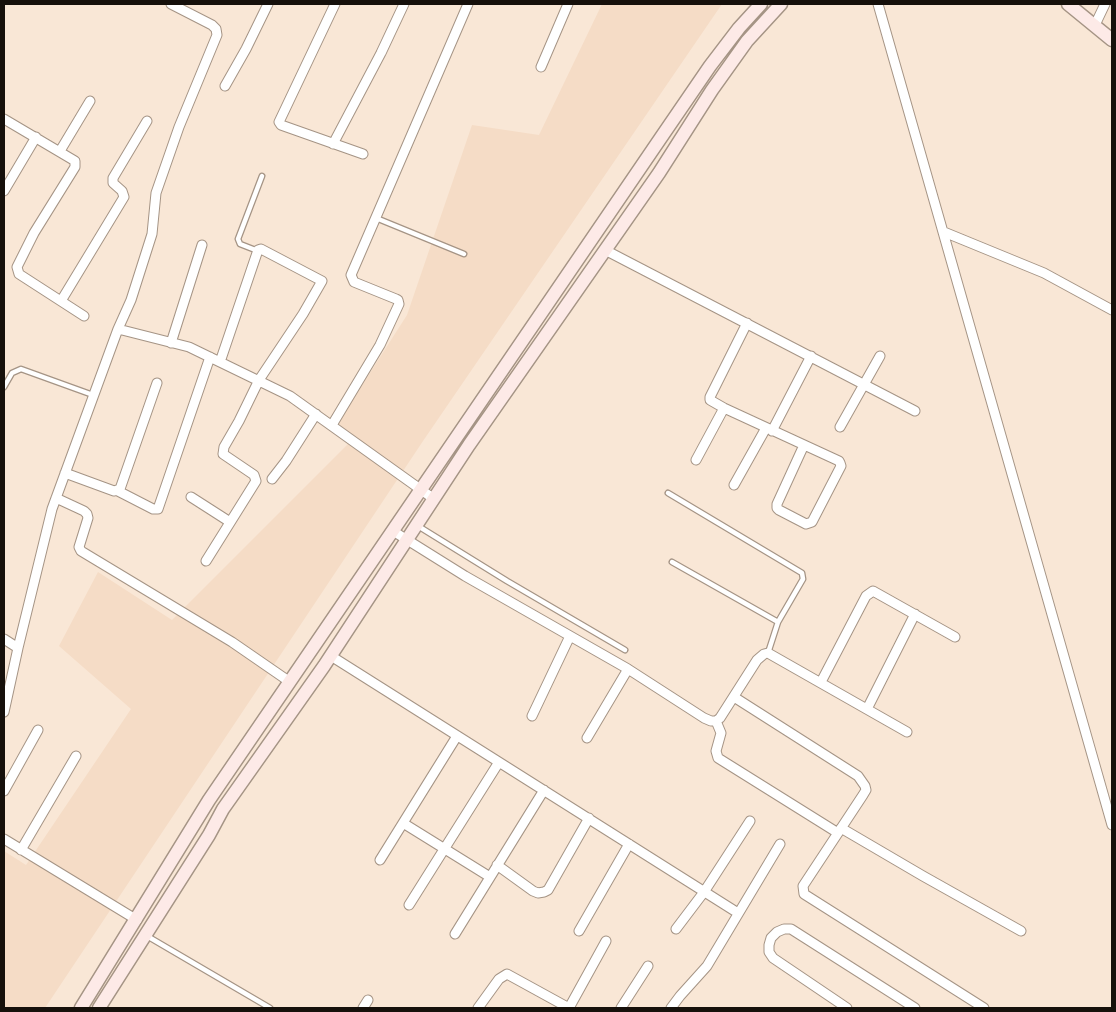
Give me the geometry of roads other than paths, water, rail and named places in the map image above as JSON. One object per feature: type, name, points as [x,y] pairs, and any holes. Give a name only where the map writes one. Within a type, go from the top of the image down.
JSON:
[{"type":"main road","points":[[81,1008],[137,920],[209,800],[710,66],[739,28],[761,4]]},
{"type":"main road","points":[[99,1008],[209,835],[223,809],[330,656],[469,445],[659,173],[712,90],[747,41],[781,4]]},
{"type":"main road","points":[[1068,4],[1112,40]]},
{"type":"main road","points":[[619,199],[634,209]]},
{"type":"main road","points":[[209,800],[223,809]]},
{"type":"street","points":[[4,706],[52,508],[118,329],[131,300],[152,234],[156,193],[185,111],[217,35],[216,29],[212,26],[171,4]]},
{"type":"street","points":[[225,86],[268,4]]},
{"type":"street","points":[[335,4],[279,122],[363,154]]},
{"type":"street","points":[[333,144],[381,54],[404,4]]},
{"type":"street","points":[[332,426],[380,345],[399,304],[398,300],[354,282],[351,278],[468,4]]},
{"type":"street","points":[[541,67],[568,4]]},
{"type":"street","points":[[878,4],[1112,826]]},
{"type":"street","points":[[1095,25],[1105,4]]},
{"type":"street","points":[[60,151],[90,101]]},
{"type":"street","points":[[4,119],[75,161],[75,167],[34,232],[17,267],[20,274],[84,316]]},
{"type":"street","points":[[61,301],[124,197],[122,191],[113,183],[113,178],[147,121]]},
{"type":"street","points":[[4,191],[36,137]]},
{"type":"street","points":[[944,232],[1044,273],[1112,310]]},
{"type":"street","points":[[171,343],[202,246]]},
{"type":"street","points":[[206,561],[256,481],[254,475],[222,451],[259,380],[323,282],[261,249],[258,251],[220,362]]},
{"type":"street","points":[[605,250],[916,411]]},
{"type":"street","points":[[747,323],[710,397],[712,402],[724,408],[839,461],[841,466],[812,522],[806,524],[779,510],[777,504],[804,445]]},
{"type":"street","points":[[118,329],[189,347],[290,396],[434,498]]},
{"type":"street","points":[[734,485],[811,356]]},
{"type":"street","points":[[840,427],[880,356]]},
{"type":"street","points":[[65,473],[118,491],[153,509],[158,509],[210,357]]},
{"type":"street","points":[[118,491],[157,383]]},
{"type":"street","points":[[696,460],[724,408]]},
{"type":"street","points":[[272,479],[286,462],[316,414]]},
{"type":"street","points":[[191,497],[230,522]]},
{"type":"street","points":[[56,498],[87,514],[88,518],[79,547],[81,551],[232,642],[290,682]]},
{"type":"street","points":[[393,531],[465,576],[628,669],[704,718],[716,721]]},
{"type":"street","points":[[821,682],[866,596],[870,592],[877,592],[955,637]]},
{"type":"street","points":[[867,708],[915,614]]},
{"type":"street","points":[[532,716],[570,636]]},
{"type":"street","points":[[4,639],[18,648]]},
{"type":"street","points":[[716,721],[722,716],[757,660],[768,653],[907,732]]},
{"type":"street","points":[[330,656],[738,913]]},
{"type":"street","points":[[587,738],[628,669]]},
{"type":"street","points":[[734,697],[863,781],[866,790],[803,886],[804,894],[984,1008]]},
{"type":"street","points":[[716,721],[721,733],[716,751],[718,758],[839,830],[1021,931]]},
{"type":"street","points":[[4,790],[38,730]]},
{"type":"street","points":[[380,860],[457,736]]},
{"type":"street","points":[[21,850],[76,756]]},
{"type":"street","points":[[410,905],[499,762]]},
{"type":"street","points":[[455,934],[544,790]]},
{"type":"street","points":[[497,865],[533,891],[538,893],[548,890],[589,818]]},
{"type":"street","points":[[676,929],[704,892],[750,821]]},
{"type":"street","points":[[403,823],[490,877]]},
{"type":"street","points":[[4,839],[137,920]]},
{"type":"street","points":[[579,932],[629,844]]},
{"type":"street","points":[[672,1008],[680,996],[703,972],[780,844]]},
{"type":"street","points":[[847,1008],[773,958],[768,952],[768,945],[771,938],[777,932],[784,929],[791,930],[915,1008]]},
{"type":"street","points":[[478,1008],[499,979],[507,974],[569,1008],[606,941]]},
{"type":"street","points":[[621,1008],[648,966]]},
{"type":"lane","points":[[258,251],[240,244],[238,239],[262,176]]},
{"type":"lane","points":[[376,218],[464,254]]},
{"type":"lane","points":[[4,387],[12,373],[21,369],[94,395]]},
{"type":"lane","points":[[668,493],[802,573],[801,582],[778,622],[768,653]]},
{"type":"lane","points":[[416,526],[625,650]]},
{"type":"lane","points":[[672,562],[778,622]]},
{"type":"lane","points":[[146,935],[270,1008]]}]
